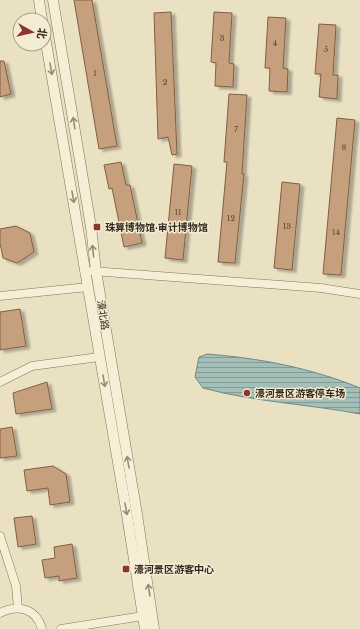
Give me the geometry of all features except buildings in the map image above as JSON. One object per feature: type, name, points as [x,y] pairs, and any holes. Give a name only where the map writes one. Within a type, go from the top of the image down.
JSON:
[{"type":"street","points":[[39,0],[41,12]]},
{"type":"street","name":"濠北路","points":[[53,0],[91,227],[88,287],[145,629]]},
{"type":"street","name":"濠北路","points":[[48,52],[137,514],[154,629]]},
{"type":"street","points":[[90,271],[321,288],[360,294]]},
{"type":"street","points":[[0,296],[88,287]]},
{"type":"street","points":[[0,382],[32,366],[99,357]]},
{"type":"street","points":[[0,536],[16,586],[18,608]]},
{"type":"street","points":[[0,613],[8,609],[18,608],[27,610],[35,616],[42,629]]},
{"type":"street","points":[[61,629],[143,616]]},
{"type":"water","points":[[207,354],[246,358],[285,365],[323,375],[360,388],[360,414],[242,397],[203,388],[195,377],[199,357]]},
{"type":"place","name":"珠算博物馆·审计博物馆","points":[[97,227]]},
{"type":"place","name":"濠河景区游客停车场","points":[[247,393]]},
{"type":"place","name":"濠河景区游客中心","points":[[126,569]]}]
